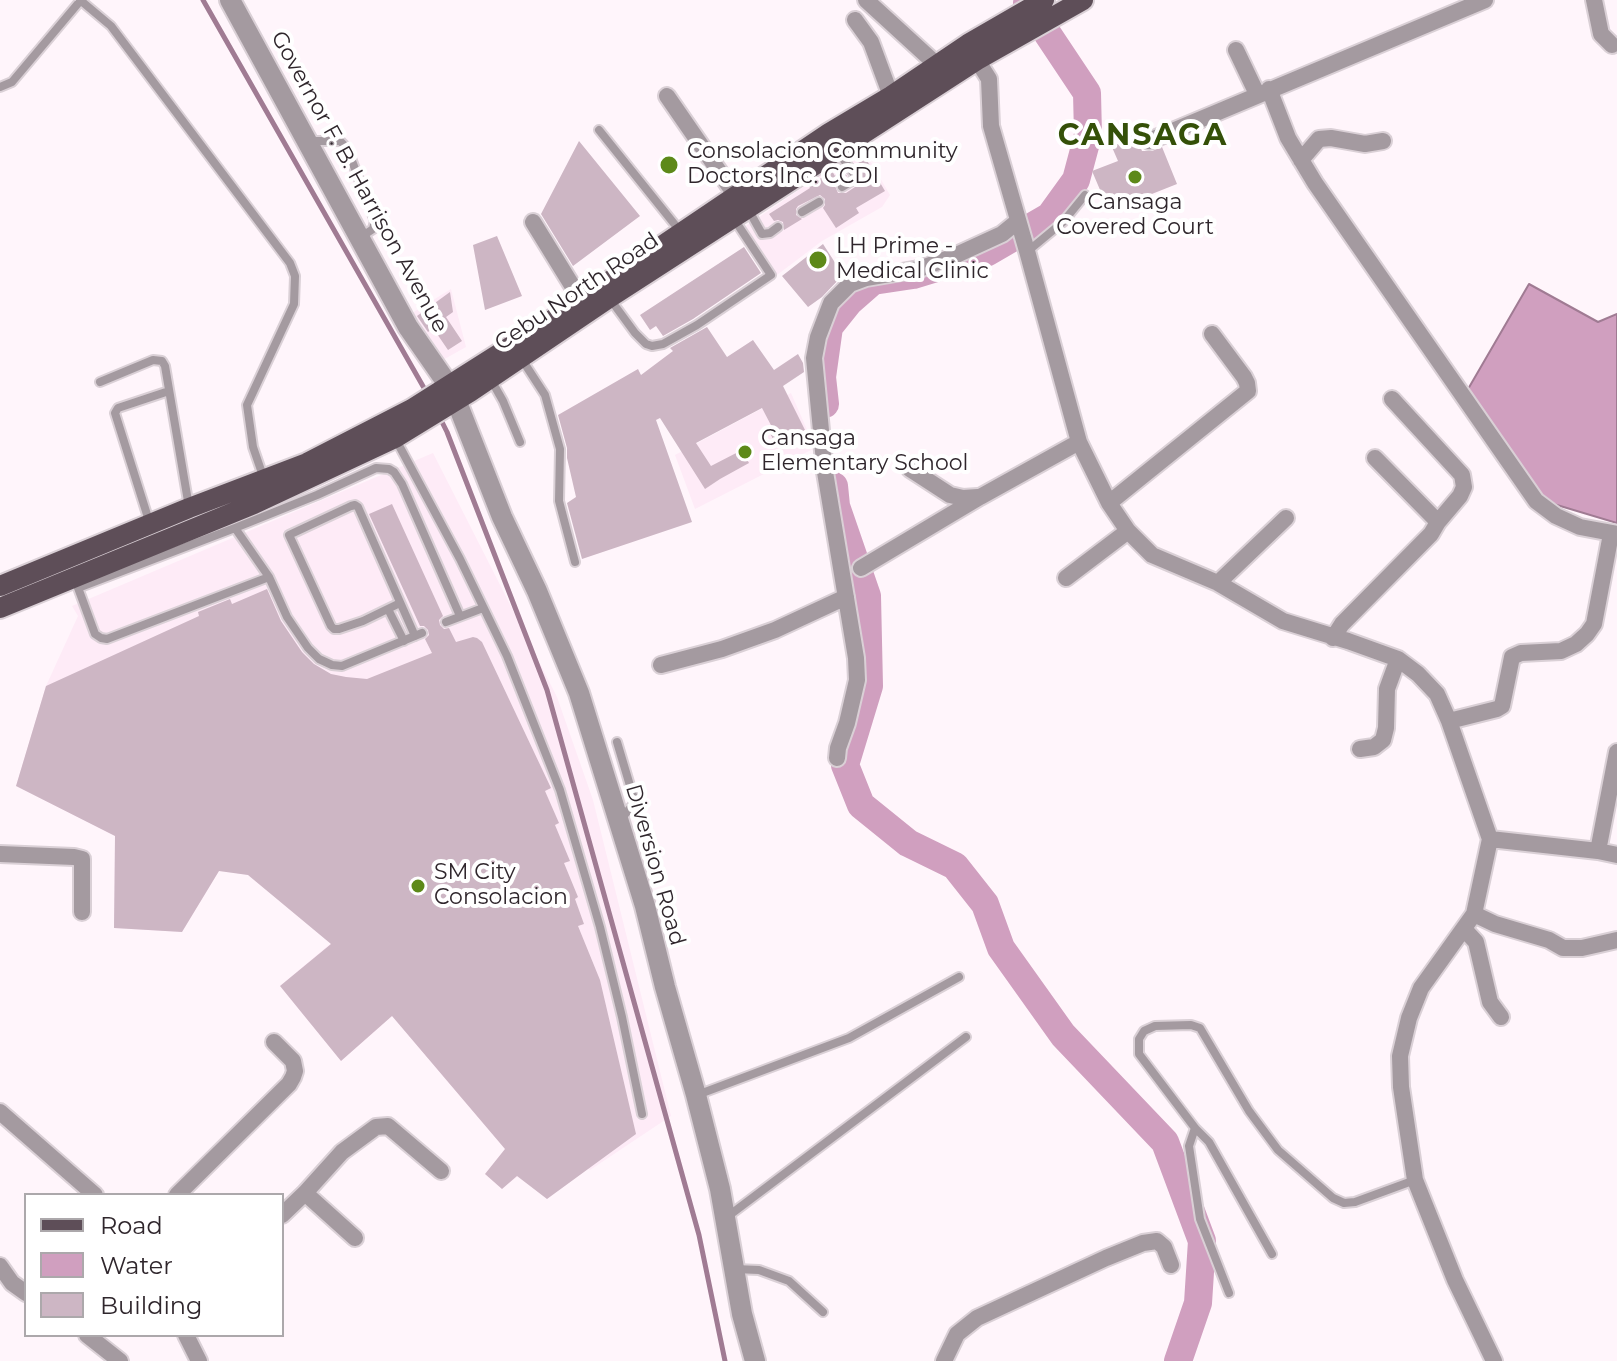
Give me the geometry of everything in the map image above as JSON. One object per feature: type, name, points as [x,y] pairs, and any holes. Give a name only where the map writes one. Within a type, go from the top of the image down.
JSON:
[{"type":"main road","name":"Cebu North Road","points":[[448,396],[490,378],[521,358],[739,207],[829,133],[937,65],[1049,7],[1083,0]]},
{"type":"main road","name":"Cebu North Road","points":[[0,586],[72,575],[150,525],[416,416],[681,232],[739,207],[837,150],[977,60],[1021,24]]},
{"type":"main road","name":"Cebu North Road","points":[[0,608],[72,575],[254,504],[395,438],[416,416]]},
{"type":"street","name":"Governor F. B. Harrison Avenue","points":[[230,0],[448,396]]},
{"type":"street","points":[[866,0],[937,65]]},
{"type":"street","points":[[1149,141],[1485,0]]},
{"type":"street","points":[[1594,0],[1601,34],[1615,46]]},
{"type":"street","points":[[855,20],[871,42],[891,96]]},
{"type":"street","points":[[1236,50],[1301,160],[1536,501],[1556,516],[1580,527],[1614,534],[1594,624],[1587,634],[1561,651],[1521,653],[1512,657],[1502,706],[1449,721]]},
{"type":"street","points":[[977,60],[989,79],[991,126],[1079,442],[1109,503],[1128,531],[1152,555],[1218,583],[1283,621],[1398,659],[1437,694],[1449,721],[1490,839],[1474,914],[1421,988],[1409,1018],[1400,1056],[1401,1087],[1415,1180],[1455,1280],[1494,1361]]},
{"type":"street","points":[[667,96],[739,207]]},
{"type":"street","points":[[1301,160],[1319,139],[1365,144],[1383,141]]},
{"type":"street","points":[[533,222],[581,300]]},
{"type":"street","points":[[837,758],[857,680],[825,472],[814,358],[818,337],[831,303],[850,284],[866,278],[919,269],[1002,234],[1019,223]]},
{"type":"street","points":[[1109,503],[1248,391],[1244,377],[1212,334]]},
{"type":"street","name":"Diversion Road","points":[[448,396],[537,591],[579,693],[645,906],[696,1095],[726,1218],[742,1314],[755,1361]]},
{"type":"street","points":[[1333,638],[1342,624],[1431,534],[1464,487],[1462,475],[1392,399]]},
{"type":"street","points":[[861,568],[1079,442]]},
{"type":"street","points":[[1375,458],[1438,522]]},
{"type":"street","points":[[910,469],[950,495],[980,497]]},
{"type":"street","points":[[1218,583],[1286,518]]},
{"type":"street","points":[[1066,578],[1128,531]]},
{"type":"street","points":[[661,665],[722,649],[775,630],[846,597]]},
{"type":"street","points":[[1360,749],[1374,747],[1383,740],[1387,689],[1398,659]]},
{"type":"street","points":[[1598,851],[1617,752]]},
{"type":"street","points":[[1490,839],[1617,855]]},
{"type":"street","points":[[0,854],[82,859],[82,912]]},
{"type":"street","points":[[1474,914],[1495,924],[1549,940],[1563,948],[1582,948],[1617,940]]},
{"type":"street","points":[[1464,929],[1476,942],[1490,1002],[1501,1017]]},
{"type":"street","points":[[179,1193],[289,1084],[295,1071],[293,1061],[274,1042]]},
{"type":"street","points":[[0,1112],[93,1193]]},
{"type":"street","points":[[284,1213],[342,1152],[376,1127],[388,1126],[441,1171]]},
{"type":"street","points":[[305,1193],[355,1238]]},
{"type":"street","points":[[944,1361],[957,1334],[977,1318],[1106,1258],[1143,1243],[1157,1241],[1164,1247],[1171,1265]]},
{"type":"street","points":[[0,1266],[12,1283],[24,1292]]},
{"type":"street","points":[[90,1337],[120,1361]]},
{"type":"street","points":[[187,1337],[199,1361]]},
{"type":"lane","points":[[0,87],[12,82],[80,0],[111,26],[290,263],[295,276],[294,304],[247,405],[253,447],[264,480]]},
{"type":"lane","points":[[599,130],[681,232]]},
{"type":"lane","points":[[305,141],[340,141],[347,148],[375,221],[373,229],[361,238]]},
{"type":"lane","points":[[837,150],[855,179],[842,187]]},
{"type":"lane","points":[[1026,247],[1063,222],[1085,195]]},
{"type":"lane","points":[[802,212],[819,202]]},
{"type":"lane","points":[[739,207],[762,234],[766,235],[778,227]]},
{"type":"lane","points":[[609,298],[635,333],[652,346],[663,344],[697,325],[771,275],[739,207]]},
{"type":"lane","points":[[521,358],[545,395],[560,449],[559,501],[575,562]]},
{"type":"lane","points":[[100,382],[153,360],[162,361],[189,508]]},
{"type":"lane","points":[[490,378],[520,442]]},
{"type":"lane","points":[[150,525],[115,413],[118,408],[169,391]]},
{"type":"lane","points":[[395,438],[460,559],[507,656],[560,790],[600,927],[642,1114]]},
{"type":"lane","points":[[269,577],[107,639],[95,634],[72,575],[235,528],[376,468],[389,469],[402,484],[460,616]]},
{"type":"lane","points":[[235,528],[269,577],[287,617],[308,648],[319,659],[332,665],[342,666],[419,634],[400,603],[370,524],[358,507],[355,505],[291,533],[289,538],[334,629],[363,621],[400,603]]},
{"type":"lane","points":[[446,622],[483,608]]},
{"type":"lane","points":[[388,609],[404,641]]},
{"type":"lane","points":[[617,742],[634,799],[633,805],[618,823]]},
{"type":"lane","points":[[696,1095],[849,1038],[959,977]]},
{"type":"lane","points":[[1272,1254],[1209,1142],[1139,1054],[1139,1039],[1144,1031],[1155,1026],[1191,1025],[1200,1028],[1249,1111],[1278,1150],[1333,1198],[1344,1203],[1355,1202],[1415,1180]]},
{"type":"lane","points":[[726,1218],[966,1037]]},
{"type":"lane","points":[[1195,1128],[1189,1146],[1200,1219],[1229,1293]]},
{"type":"lane","points":[[735,1269],[759,1270],[789,1281],[823,1312]]},
{"type":"shaded area","points":[[862,147],[890,195],[882,207],[822,241],[773,278],[740,230]]},
{"type":"shaded area","points":[[451,289],[466,347],[441,361],[412,313]]},
{"type":"shaded area","name":"Cansaga Elementary School","points":[[791,393],[815,448],[695,509],[675,455]]},
{"type":"shaded area","name":"SM City Consolacion","points":[[433,453],[557,697],[593,800],[671,1116],[547,1199],[518,1176],[502,1189],[485,1174],[505,1149],[392,1016],[341,1061],[280,986],[331,943],[248,875],[219,871],[182,932],[114,928],[115,836],[16,786],[46,686],[78,616],[72,606]]},
{"type":"water","points":[[1529,284],[1598,322],[1617,314],[1617,523],[1537,499],[1464,396]]},
{"type":"building","name":"Cansaga Covered Court","points":[[1132,127],[1142,151],[1162,147],[1177,184],[1109,211],[1092,171],[1118,161],[1108,138]]},
{"type":"building","points":[[579,141],[640,216],[573,266],[541,214]]},
{"type":"building","points":[[866,159],[885,191],[856,208],[859,213],[836,228],[823,208],[825,199],[820,195],[798,206],[796,215],[802,219],[784,230],[783,222],[774,221],[769,214],[832,171],[835,176],[843,171],[847,176],[835,186],[838,193],[846,193],[861,183],[861,173],[856,164]]},
{"type":"building","points":[[497,236],[522,296],[485,310],[473,245]]},
{"type":"building","name":"LH Prime - Medical Clinic","points":[[823,244],[843,275],[808,307],[782,276]]},
{"type":"building","points":[[744,247],[761,273],[663,336],[656,326],[650,330],[640,315]]},
{"type":"building","points":[[450,292],[453,312],[446,317],[462,341],[448,350],[433,328],[428,332],[417,316]]},
{"type":"building","points":[[707,327],[727,357],[753,340],[774,370],[798,354],[804,372],[783,386],[805,430],[776,445],[770,433],[774,431],[762,408],[696,443],[711,466],[742,450],[749,463],[705,489],[660,418],[656,420],[692,522],[582,559],[567,503],[576,497],[558,415],[638,369],[641,375],[673,351],[670,348]]},
{"type":"building","name":"SM City Consolacion","points":[[392,504],[443,616],[439,620],[440,625],[444,629],[449,628],[456,642],[473,637],[482,642],[551,788],[545,791],[559,823],[555,825],[570,861],[564,863],[578,897],[575,899],[584,924],[578,926],[600,980],[636,1134],[547,1199],[517,1176],[502,1189],[485,1174],[505,1149],[392,1016],[341,1061],[280,986],[331,944],[248,875],[219,871],[182,932],[114,928],[115,836],[16,786],[46,686],[230,599],[232,604],[267,589],[281,621],[302,652],[331,674],[367,679],[432,653],[425,639],[429,635],[428,630],[420,626],[369,514]]},
{"type":"waterway","points":[[203,0],[428,395]]},
{"type":"waterway","points":[[825,404],[822,377],[829,327],[849,302],[873,281],[913,275],[988,252],[1050,216],[1076,180],[1088,135],[1087,93],[1027,3]]},
{"type":"waterway","points":[[440,418],[547,690],[699,1235],[725,1361]]},
{"type":"waterway","points":[[834,486],[836,506],[867,596],[869,686],[845,765],[861,805],[908,843],[955,866],[985,904],[1001,948],[1063,1035],[1165,1142],[1202,1241],[1198,1303],[1178,1361]]},
{"type":"place","name":"Consolacion Community Doctors Inc. CCDI","points":[[669,165]]},
{"type":"place","name":"Cansaga Covered Court","points":[[1135,177]]},
{"type":"place","name":"LH Prime - Medical Clinic","points":[[818,260]]},
{"type":"place","name":"Cansaga Elementary School","points":[[745,452]]},
{"type":"place","name":"SM City Consolacion","points":[[418,886]]},
{"type":"district","name":"CANSAGA","points":[[1143,136]]}]
